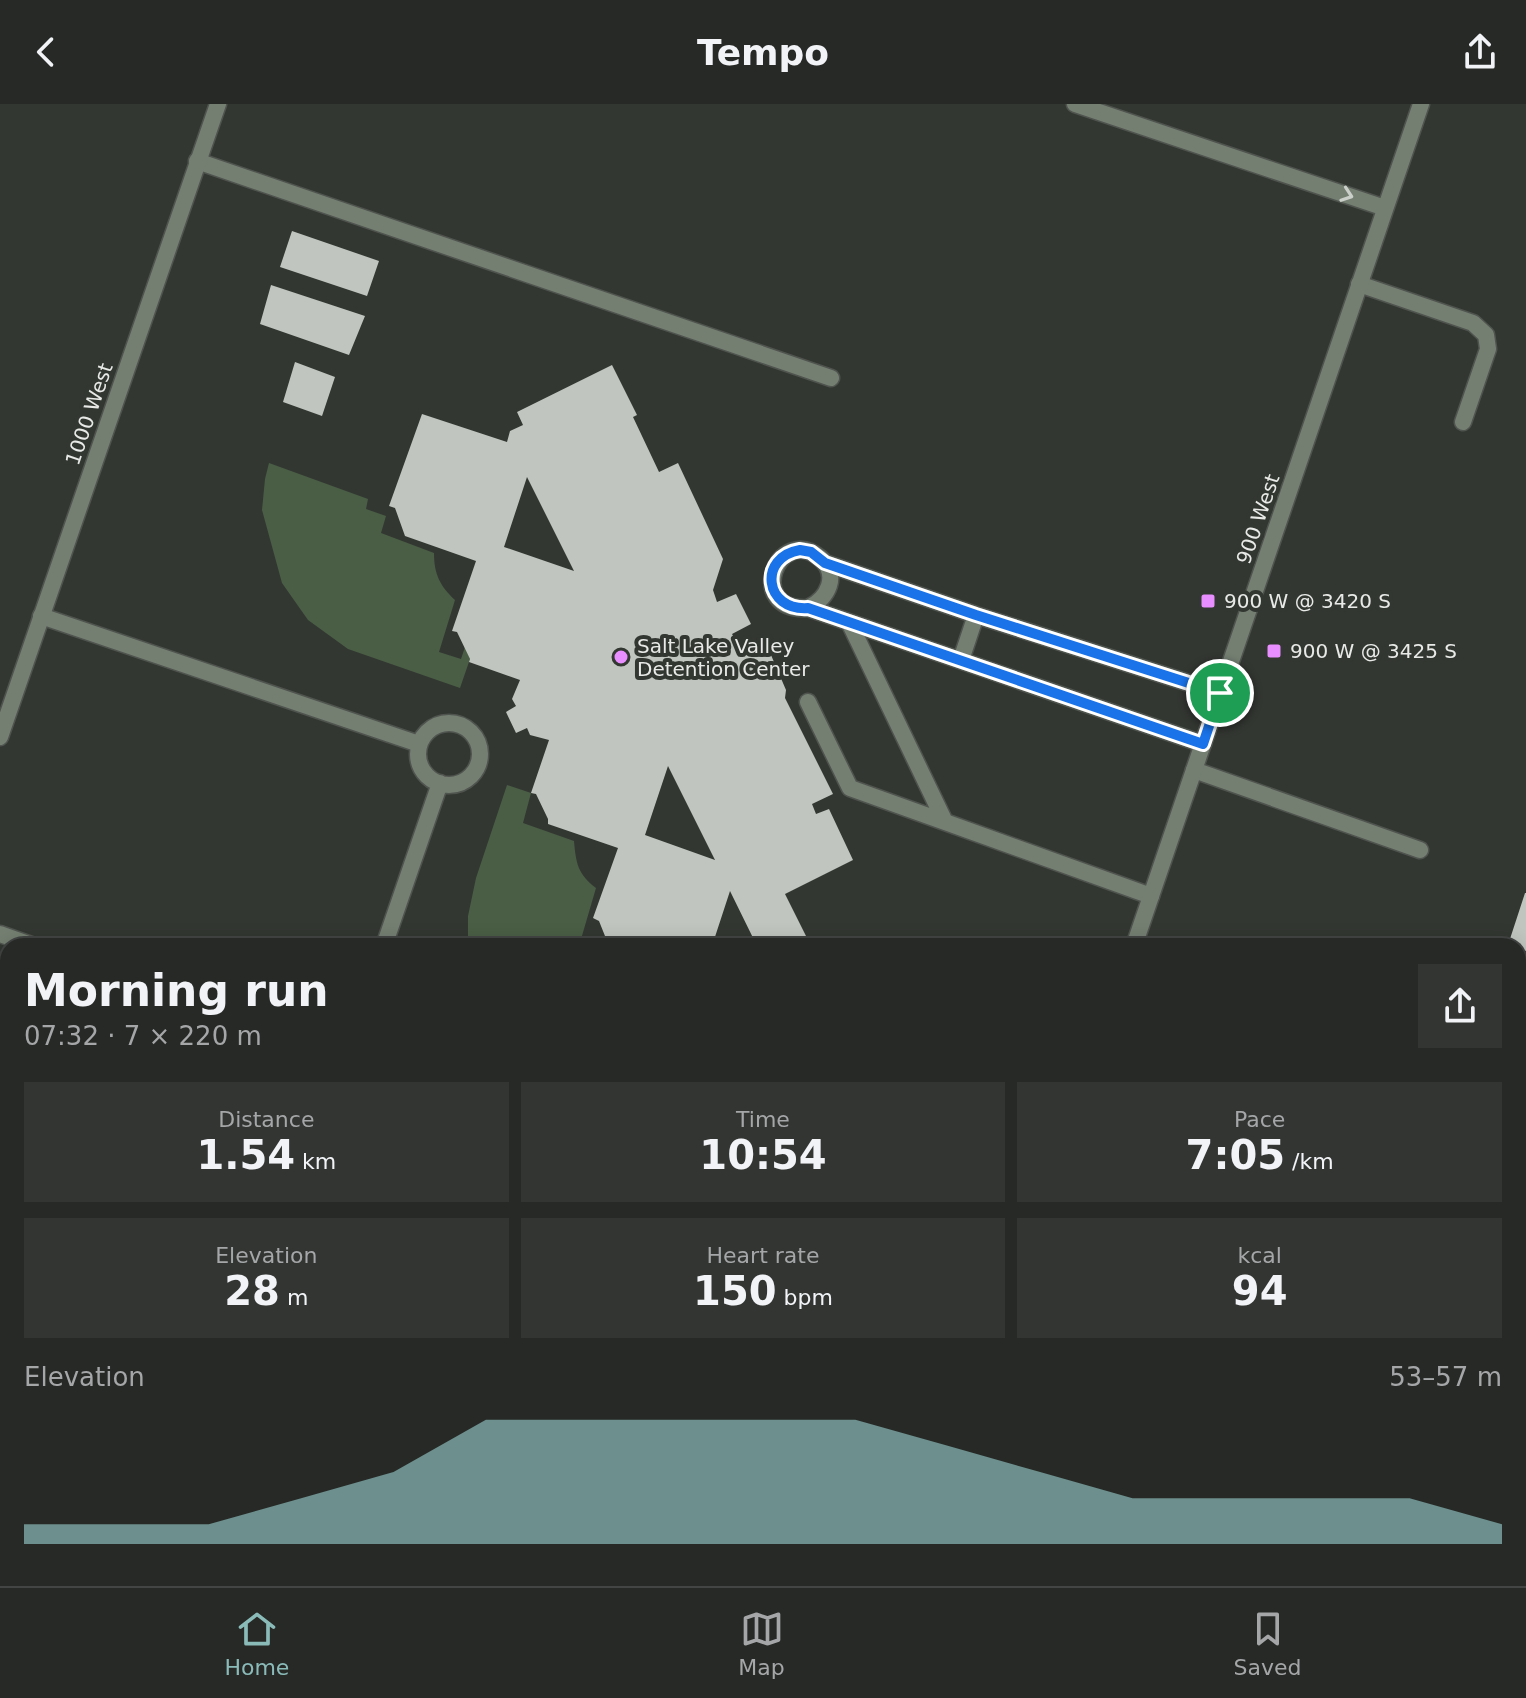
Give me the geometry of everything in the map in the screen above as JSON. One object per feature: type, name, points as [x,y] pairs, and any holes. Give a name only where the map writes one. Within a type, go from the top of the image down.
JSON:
[{"type":"street","name":"1000 West","points":[[0,737],[218,104]]},
{"type":"street","points":[[1075,104],[1385,208]]},
{"type":"street","name":"900 West","points":[[1137,938],[1421,104]]},
{"type":"street","points":[[197,161],[831,378]]},
{"type":"street","points":[[1359,284],[1473,323],[1486,335],[1488,349],[1463,422]]},
{"type":"street","points":[[1203,744],[808,608],[790,606],[775,594],[772,584],[775,565],[791,552],[811,552],[825,563],[1220,693]]},
{"type":"street","points":[[808,608],[817,604],[828,590],[830,581],[825,563]]},
{"type":"street","points":[[961,660],[976,615]]},
{"type":"street","points":[[41,616],[419,744]]},
{"type":"street","points":[[849,622],[945,822]]},
{"type":"street","points":[[808,702],[850,788],[1151,896]]},
{"type":"street","points":[[449,723],[459,724],[475,738],[480,758],[470,777],[461,783],[440,783],[423,772],[417,754],[419,744],[431,728],[449,723]]},
{"type":"street","points":[[1194,770],[1420,850]]},
{"type":"street","points":[[387,938],[440,783]]},
{"type":"green space","points":[[269,463],[368,499],[366,509],[386,516],[381,533],[434,553],[439,579],[455,600],[439,652],[461,659],[465,647],[470,659],[460,688],[348,649],[308,620],[282,583],[262,510]]},
{"type":"green space","points":[[507,785],[531,793],[523,823],[574,841],[579,868],[596,888],[581,938],[468,938],[468,916],[476,878]]},
{"type":"building","points":[[292,231],[379,261],[367,296],[280,267]]},
{"type":"building","points":[[271,285],[365,316],[349,355],[260,324]]},
{"type":"building","points":[[295,362],[335,377],[322,416],[283,402]]},
{"type":"building","name":"Salt Lake Valley Detention Center","points":[[612,365],[637,415],[633,417],[659,472],[678,463],[723,559],[713,590],[717,602],[736,594],[751,624],[732,634],[739,646],[771,655],[786,690],[785,698],[833,794],[812,804],[816,814],[829,809],[853,860],[785,894],[807,938],[753,938],[730,891],[715,938],[606,938],[599,921],[593,918],[618,848],[548,824],[536,794],[531,793],[549,740],[530,735],[527,728],[516,733],[506,712],[516,706],[512,699],[520,680],[469,662],[457,632],[452,631],[476,561],[405,536],[395,508],[389,506],[422,414],[507,442],[510,431],[523,425],[517,412]],"holes":[[[527,477],[574,571],[504,547]],[[668,766],[715,860],[645,835]]]},
{"type":"building","points":[[1525,893],[1526,893],[1526,938],[1510,938]]},
{"type":"place","name":"900 W @ 3420 S","points":[[1208,601]]},
{"type":"place","name":"900 W @ 3425 S","points":[[1274,651]]},
{"type":"place","name":"Salt Lake Valley Detention Center","points":[[621,657]]},
{"type":"route","points":[[800,550],[811,552],[825,563],[914,594],[1220,693],[1203,744],[808,608],[790,606],[775,594],[772,574],[782,557],[800,550]]}]
